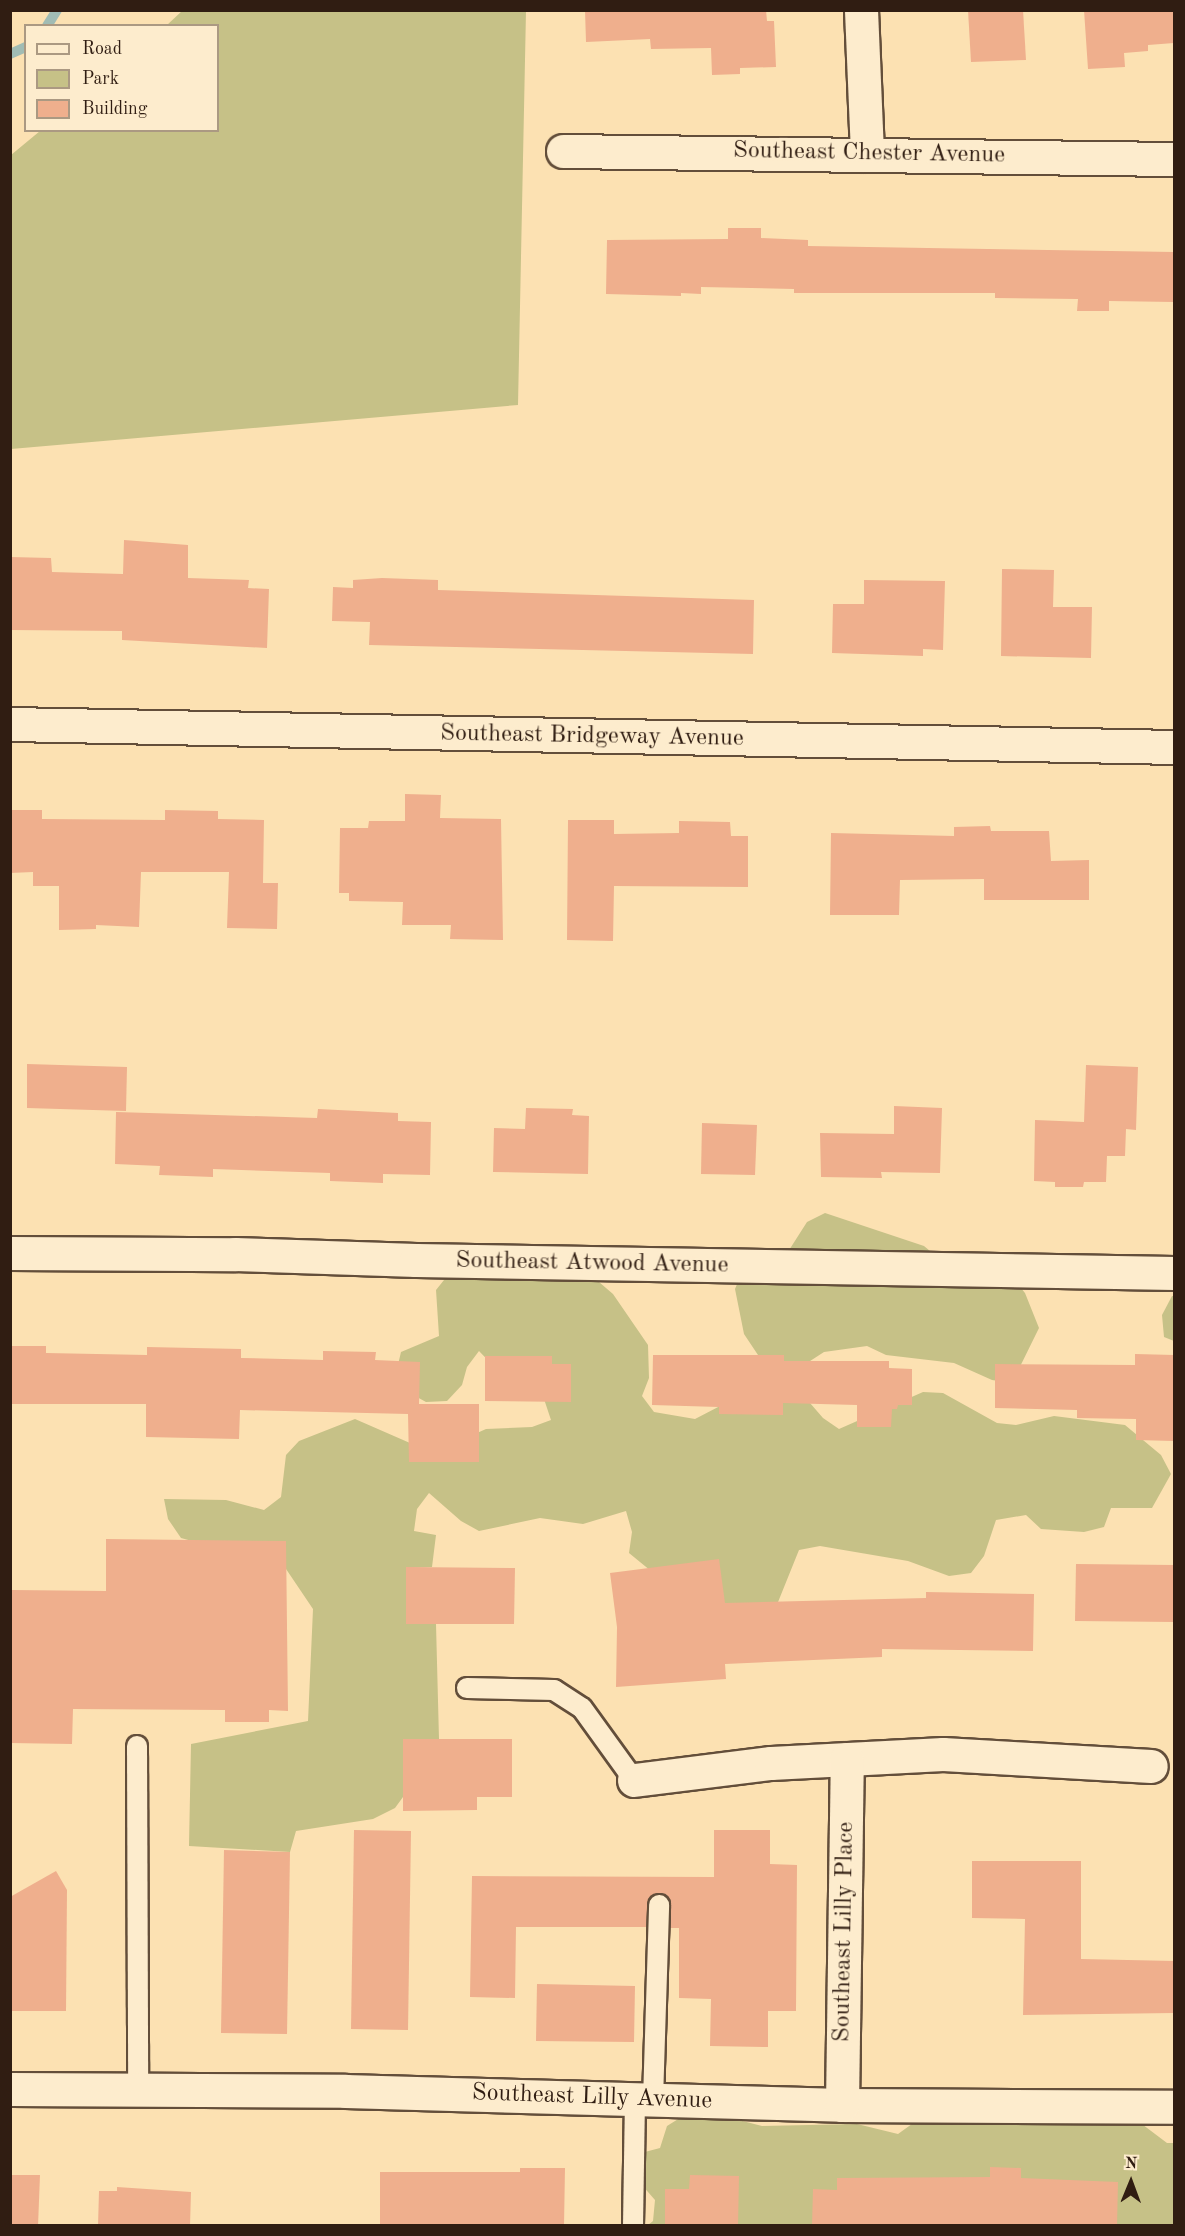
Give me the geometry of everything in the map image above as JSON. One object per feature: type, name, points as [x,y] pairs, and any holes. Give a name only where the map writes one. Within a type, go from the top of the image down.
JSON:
[{"type":"street","points":[[861,10],[867,155]]},
{"type":"street","name":"Southeast Chester Avenue","points":[[563,151],[1174,159]]},
{"type":"street","name":"Southeast Bridgeway Avenue","points":[[10,724],[1174,747]]},
{"type":"street","name":"Southeast Atwood Avenue","points":[[10,1253],[235,1254],[416,1260],[1174,1273]]},
{"type":"street","points":[[634,1780],[771,1763],[943,1754],[1151,1766]]},
{"type":"street","name":"Southeast Lilly Place","points":[[842,2105],[847,1759]]},
{"type":"street","name":"Southeast Lilly Avenue","points":[[10,2089],[345,2091],[842,2105],[1174,2107]]},
{"type":"lane","points":[[467,1688],[554,1690],[582,1708],[634,1780]]},
{"type":"lane","points":[[137,1746],[138,2091]]},
{"type":"lane","points":[[633,2226],[659,1905]]},
{"type":"green space","points":[[182,11],[526,11],[518,405],[11,449],[11,155],[39,132],[219,132],[219,24],[168,24]]},
{"type":"green space","points":[[825,1213],[924,1246],[955,1272],[1012,1277],[1025,1293],[1039,1328],[1012,1383],[992,1380],[954,1363],[886,1355],[867,1346],[824,1352],[807,1363],[810,1403],[823,1418],[839,1429],[923,1392],[943,1393],[997,1423],[1016,1425],[1054,1416],[1125,1425],[1161,1455],[1171,1474],[1152,1508],[1111,1508],[1104,1527],[1084,1532],[1041,1529],[1026,1515],[996,1520],[984,1556],[971,1573],[949,1576],[908,1561],[820,1546],[799,1550],[774,1612],[695,1607],[629,1553],[632,1532],[626,1511],[583,1524],[540,1518],[479,1531],[461,1521],[429,1493],[417,1509],[414,1531],[436,1535],[432,1567],[406,1568],[406,1623],[436,1624],[439,1739],[403,1739],[403,1797],[395,1808],[373,1819],[296,1831],[290,1852],[189,1846],[191,1744],[308,1721],[313,1609],[284,1566],[181,1538],[168,1519],[164,1499],[226,1500],[264,1510],[281,1497],[286,1455],[299,1441],[355,1419],[426,1450],[448,1446],[486,1429],[532,1427],[551,1420],[544,1399],[508,1381],[479,1351],[467,1367],[462,1385],[447,1401],[426,1402],[406,1391],[396,1373],[401,1352],[439,1336],[436,1290],[448,1275],[554,1274],[599,1282],[613,1294],[648,1345],[649,1378],[642,1396],[654,1412],[695,1419],[722,1405],[786,1397],[744,1334],[735,1289],[743,1270],[784,1258],[807,1222]]},
{"type":"green space","points":[[1174,1296],[1174,1341],[1164,1337],[1162,1315]]},
{"type":"green space","points":[[1102,2094],[1167,2143],[1174,2143],[1174,2225],[648,2225],[653,2221],[655,2200],[627,2168],[641,2153],[660,2148],[667,2126],[683,2116],[723,2116],[762,2126],[857,2124],[898,2134],[930,2111]]},
{"type":"building","points":[[585,10],[766,10],[767,21],[774,21],[776,67],[740,68],[740,74],[712,75],[711,48],[651,49],[650,39],[586,42]]},
{"type":"building","points":[[968,10],[1023,10],[1026,60],[971,62]]},
{"type":"building","points":[[1084,10],[1174,10],[1174,43],[1148,45],[1148,51],[1124,53],[1125,67],[1088,69]]},
{"type":"building","points":[[728,228],[761,228],[761,238],[808,240],[808,246],[1174,252],[1174,302],[1109,301],[1109,311],[1077,311],[1078,299],[995,298],[995,293],[794,293],[794,289],[701,287],[701,294],[681,293],[681,296],[606,294],[607,240],[728,239]]},
{"type":"building","points":[[124,540],[188,545],[188,578],[249,580],[248,588],[269,589],[267,648],[122,640],[122,631],[10,630],[10,557],[51,558],[52,572],[123,574]]},
{"type":"building","points":[[1002,569],[1054,570],[1053,607],[1092,607],[1091,658],[1001,656]]},
{"type":"building","points":[[382,578],[438,580],[438,590],[754,600],[753,654],[369,645],[370,622],[332,621],[333,587],[353,588],[353,580]]},
{"type":"building","points":[[864,580],[945,581],[943,650],[923,649],[923,656],[832,653],[833,604],[864,604]]},
{"type":"building","points":[[405,794],[441,795],[440,818],[501,819],[503,940],[450,939],[451,925],[402,925],[403,902],[349,901],[349,893],[339,893],[340,828],[368,828],[369,821],[405,821]]},
{"type":"building","points":[[10,810],[42,810],[42,819],[165,820],[165,810],[218,811],[218,819],[264,820],[263,883],[278,883],[277,929],[227,928],[229,872],[141,872],[139,927],[96,925],[96,929],[59,930],[59,886],[33,886],[33,872],[10,873]]},
{"type":"building","points":[[568,820],[614,820],[614,834],[679,833],[679,821],[730,822],[731,836],[748,836],[748,887],[614,886],[613,941],[567,940]]},
{"type":"building","points":[[990,826],[991,831],[1049,831],[1051,861],[1089,860],[1089,900],[984,900],[984,879],[900,880],[899,915],[830,915],[831,833],[954,836],[954,827]]},
{"type":"building","points":[[27,1064],[127,1067],[126,1111],[27,1108]]},
{"type":"building","points":[[1086,1065],[1138,1067],[1136,1130],[1126,1129],[1125,1156],[1107,1156],[1106,1182],[1084,1182],[1083,1187],[1055,1187],[1055,1182],[1034,1181],[1035,1120],[1084,1122]]},
{"type":"building","points":[[894,1106],[942,1108],[940,1173],[881,1172],[882,1178],[821,1177],[820,1133],[894,1134]]},
{"type":"building","points":[[526,1108],[573,1109],[572,1115],[589,1116],[588,1174],[493,1172],[494,1128],[525,1129]]},
{"type":"building","points":[[318,1109],[398,1113],[398,1121],[431,1122],[430,1175],[383,1174],[383,1183],[330,1181],[330,1173],[213,1169],[213,1177],[159,1175],[160,1166],[115,1164],[116,1112],[317,1118]]},
{"type":"building","points":[[702,1123],[757,1125],[755,1175],[701,1174]]},
{"type":"building","points":[[10,1346],[46,1346],[46,1353],[147,1355],[147,1347],[241,1349],[241,1358],[323,1360],[323,1351],[376,1352],[375,1360],[420,1362],[419,1404],[479,1404],[479,1462],[409,1462],[408,1414],[240,1410],[239,1439],[146,1437],[146,1404],[10,1404]]},
{"type":"building","points":[[1135,1354],[1174,1355],[1174,1441],[1136,1440],[1136,1419],[1077,1418],[1077,1410],[995,1408],[995,1364],[1135,1365]]},
{"type":"building","points":[[653,1355],[784,1355],[784,1361],[889,1361],[889,1368],[912,1369],[912,1405],[898,1405],[897,1409],[892,1409],[891,1427],[857,1427],[857,1405],[783,1403],[783,1415],[719,1414],[719,1407],[652,1405]]},
{"type":"building","points":[[485,1356],[552,1356],[552,1364],[571,1364],[571,1402],[485,1401]]},
{"type":"building","points":[[106,1539],[286,1541],[288,1711],[269,1710],[269,1722],[225,1722],[225,1710],[73,1709],[72,1744],[10,1743],[12,1590],[106,1591]]},
{"type":"building","points":[[719,1559],[725,1603],[926,1598],[926,1592],[1034,1594],[1033,1651],[882,1649],[882,1657],[725,1664],[726,1679],[616,1687],[617,1627],[610,1573]]},
{"type":"building","points":[[1076,1564],[1174,1565],[1174,1622],[1075,1621]]},
{"type":"building","points":[[406,1567],[515,1568],[514,1624],[406,1624]]},
{"type":"building","points":[[403,1739],[512,1739],[512,1797],[477,1797],[477,1810],[403,1811]]},
{"type":"building","points":[[354,1830],[411,1831],[408,2030],[351,2029]]},
{"type":"building","points":[[714,1830],[770,1830],[770,1864],[797,1865],[796,2011],[768,2011],[768,2047],[710,2046],[711,1999],[679,1998],[679,1928],[670,1928],[670,1900],[660,1893],[649,1899],[646,1927],[516,1927],[515,1998],[470,1997],[472,1876],[714,1877]]},
{"type":"building","points":[[224,1850],[290,1852],[287,2034],[221,2033]]},
{"type":"building","points":[[972,1861],[1081,1861],[1081,1959],[1174,1961],[1174,2013],[1023,2015],[1025,1919],[972,1918]]},
{"type":"building","points":[[56,1871],[67,1890],[66,2011],[10,2011],[10,1897]]},
{"type":"building","points":[[537,1984],[635,1986],[634,2042],[536,2041]]},
{"type":"building","points":[[990,2167],[1021,2168],[1021,2178],[1118,2182],[1117,2226],[812,2226],[813,2189],[837,2190],[837,2178],[990,2177]]},
{"type":"building","points":[[520,2168],[565,2168],[564,2226],[380,2226],[380,2172],[520,2172]]},
{"type":"building","points":[[10,2175],[40,2175],[38,2226],[10,2226]]},
{"type":"building","points":[[690,2175],[739,2176],[738,2226],[665,2226],[665,2189],[689,2189]]},
{"type":"building","points":[[117,2187],[191,2192],[190,2226],[98,2226],[99,2191],[117,2191]]},
{"type":"waterway","points":[[48,24],[57,10]]},
{"type":"waterway","points":[[10,54],[24,48]]}]
